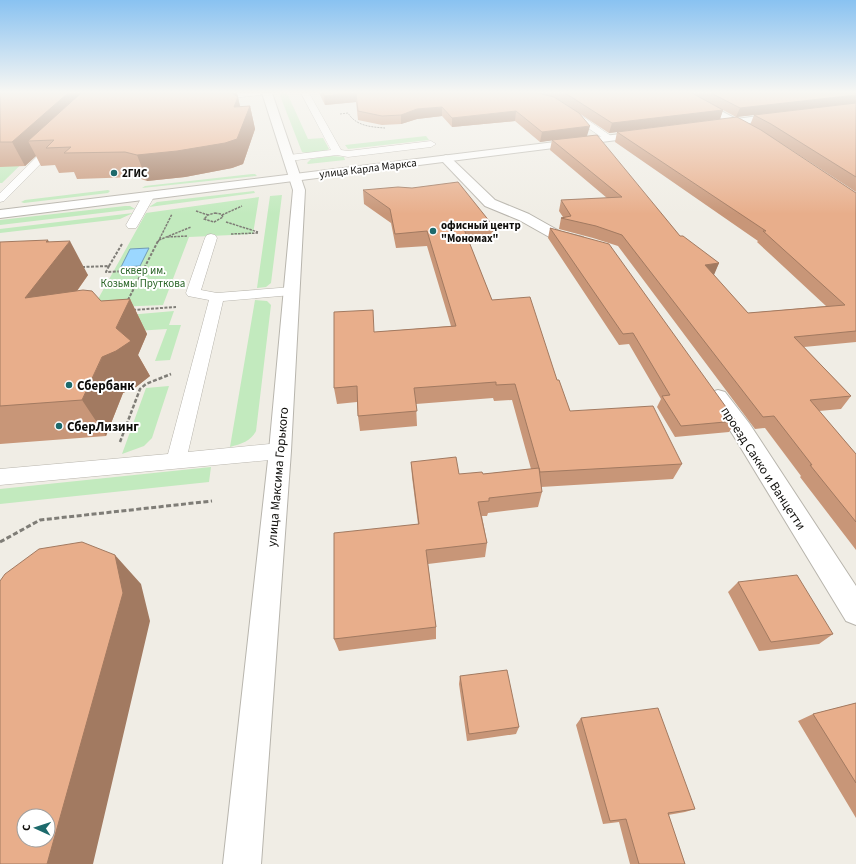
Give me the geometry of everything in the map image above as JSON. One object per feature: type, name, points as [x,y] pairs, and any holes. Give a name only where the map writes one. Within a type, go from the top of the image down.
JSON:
[{"type":"street","name":"улица Максима Горького","points":[[242,864],[280,451],[299,190],[292,167],[276,133]]},
{"type":"street","name":"улица Карла Маркса","points":[[0,214],[149,195],[292,167],[446,159],[646,133]]},
{"type":"street","points":[[756,133],[762,137]]},
{"type":"street","points":[[446,159],[490,202],[524,217],[556,235],[594,244]]},
{"type":"street","name":"проезд Сакко и Ванцетти","points":[[709,384],[741,429],[856,611]]},
{"type":"lane","points":[[327,133],[337,152]]},
{"type":"lane","points":[[602,133],[609,138]]},
{"type":"lane","points":[[0,199],[62,137]]},
{"type":"lane","points":[[292,167],[337,152],[348,154],[431,144]]},
{"type":"lane","points":[[132,225],[149,195]]},
{"type":"lane","points":[[211,238],[193,293],[217,297],[292,291]]},
{"type":"lane","points":[[176,460],[217,297]]},
{"type":"lane","points":[[0,477],[280,451]]},
{"type":"path","points":[[127,304],[172,213]]},
{"type":"path","points":[[220,220],[258,232]]},
{"type":"path","points":[[200,224],[207,221]]},
{"type":"path","points":[[158,240],[193,226]]},
{"type":"path","points":[[122,244],[106,272],[144,270]]},
{"type":"path","points":[[78,268],[109,266]]},
{"type":"path","points":[[131,310],[181,308]]},
{"type":"path","points":[[111,466],[140,389],[146,384],[171,374],[174,368]]},
{"type":"path","points":[[0,542],[40,520],[212,500]]},
{"type":"green space","points":[[295,133],[305,133],[308,139],[323,138],[329,149],[316,153],[302,152]]},
{"type":"green space","points":[[426,136],[429,140],[348,149],[345,145]]},
{"type":"green space","points":[[38,148],[2,183],[0,183],[0,158]]},
{"type":"green space","points":[[332,156],[344,157],[345,160],[307,163],[311,159]]},
{"type":"green space","points":[[252,174],[257,176],[142,188],[145,186]]},
{"type":"green space","points":[[108,190],[110,191],[108,193],[24,203],[21,202],[25,200]]},
{"type":"green space","points":[[254,191],[255,193],[149,207],[157,202]]},
{"type":"green space","points":[[282,195],[271,283],[266,287],[257,288],[270,196]]},
{"type":"green space","name":"сквер им. Козьмы Пруткова","points":[[259,197],[253,234],[189,237],[163,305],[93,308],[146,213]]},
{"type":"green space","points":[[130,206],[135,209],[0,225],[0,220]]},
{"type":"green space","points":[[133,213],[120,219],[0,233],[0,229]]},
{"type":"green space","points":[[255,300],[267,301],[271,305],[256,431],[248,440],[230,447]]},
{"type":"green space","points":[[174,311],[169,325],[181,325],[170,360],[155,361],[167,329],[120,332],[128,315]]},
{"type":"green space","points":[[169,386],[152,438],[144,446],[122,454],[146,388]]},
{"type":"green space","points":[[211,467],[209,482],[0,504],[0,489]]},
{"type":"water","points":[[149,248],[140,266],[121,267],[130,249]]},
{"type":"building","points":[[0,133],[22,133],[12,142],[0,142]]},
{"type":"building","points":[[36,133],[239,133],[237,139],[225,143],[177,151],[137,155],[125,152],[64,153],[71,147],[46,148],[54,140],[28,141]]},
{"type":"building","points":[[619,133],[766,133],[856,193],[856,331],[794,337],[851,396],[810,400],[856,454],[856,522],[810,465],[812,465],[774,416],[763,417],[622,235],[596,226],[561,218],[571,216],[561,200],[622,197],[552,140],[597,135],[680,236],[683,236],[719,263],[705,265],[748,313],[845,305],[763,231],[766,231]]},
{"type":"building","points":[[786,133],[856,133],[856,177]]},
{"type":"building","points":[[458,182],[494,227],[464,229],[492,300],[530,297],[557,380],[559,380],[570,411],[653,406],[682,464],[540,472],[515,384],[496,385],[496,382],[414,388],[417,411],[358,416],[357,386],[334,388],[334,312],[373,310],[374,332],[456,326],[427,231],[395,234],[390,209],[363,190],[398,187],[412,188]]},
{"type":"building","points":[[550,228],[609,244],[736,421],[681,426],[662,396],[670,395],[633,333],[623,334]]},
{"type":"building","points":[[48,240],[46,242],[70,241],[25,298],[83,290],[92,291],[101,301],[130,299],[116,328],[131,341],[116,351],[102,357],[82,400],[0,406],[0,242]]},
{"type":"building","points":[[456,457],[459,474],[482,472],[483,474],[539,468],[542,492],[489,498],[489,501],[478,502],[487,543],[426,550],[436,627],[334,639],[334,533],[419,524],[411,462]]},
{"type":"building","points":[[82,542],[115,555],[123,593],[56,832],[56,808],[16,808],[16,848],[51,848],[47,864],[0,864],[0,581],[5,574],[39,549]]},
{"type":"building","points":[[797,575],[833,634],[771,642],[738,582]]},
{"type":"building","points":[[507,670],[519,727],[469,734],[460,676]]},
{"type":"building","points":[[856,703],[856,783],[813,714]]},
{"type":"building","points":[[658,708],[695,809],[668,813],[685,864],[639,864],[626,819],[610,821],[581,718]]},
{"type":"place","name":"2ГИС","points":[[114,173]]},
{"type":"place","name":"офисный центр \"Мономах\"","points":[[433,231]]},
{"type":"place","name":"Сбербанк","points":[[69,385]]},
{"type":"place","name":"СберЛизинг","points":[[59,426]]}]
